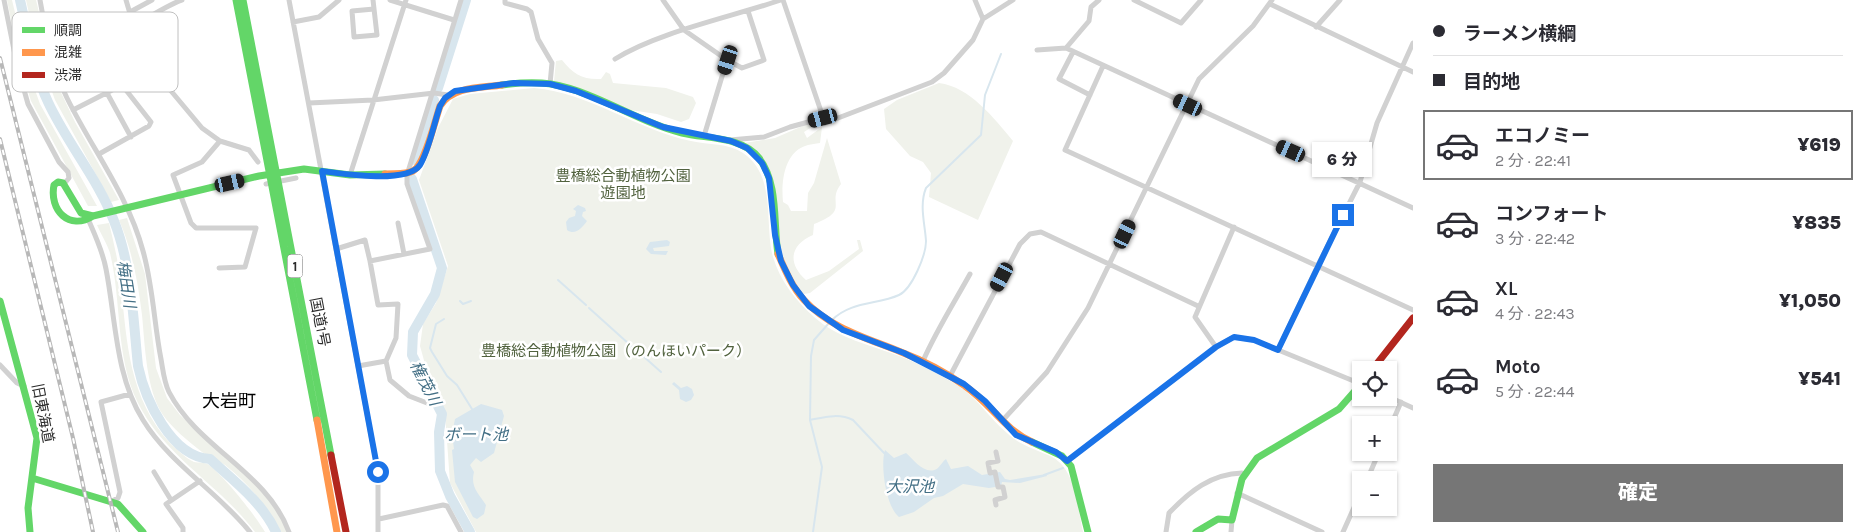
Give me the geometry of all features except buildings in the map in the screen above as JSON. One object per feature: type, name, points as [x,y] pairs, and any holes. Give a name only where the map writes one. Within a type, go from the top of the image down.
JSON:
[{"type":"main road","name":"国道1号","points":[[236,0],[274,174],[346,532]]},
{"type":"main road","name":"国道1号","points":[[243,0],[337,532]]},
{"type":"main road","points":[[91,218],[80,211],[64,184],[58,182],[54,185],[55,201],[60,214],[70,222],[91,218],[125,208],[274,174],[304,169],[350,175],[407,173],[415,170],[421,162],[440,106],[448,95],[455,91],[507,83],[550,84],[576,91],[663,127],[728,140],[747,148],[765,167],[771,185],[778,253],[789,278],[804,300],[822,317],[843,330],[923,362],[950,376],[980,397],[1002,421],[1023,439],[1056,452],[1067,461],[1075,476],[1088,532]]},
{"type":"main road","points":[[55,201],[62,194],[70,195]]},
{"type":"main road","points":[[70,222],[80,211]]},
{"type":"main road","name":"旧東海道","points":[[0,301],[25,386],[37,438],[27,518],[30,532]]},
{"type":"main road","points":[[1379,361],[1413,318]]},
{"type":"main road","points":[[1196,532],[1218,519],[1232,520],[1242,473],[1257,458],[1339,409],[1352,394]]},
{"type":"main road","points":[[32,478],[112,502],[123,508],[143,532]]},
{"type":"street","points":[[4,0],[12,40]]},
{"type":"street","points":[[126,0],[130,12],[152,0]]},
{"type":"street","points":[[161,12],[182,0]]},
{"type":"street","points":[[289,0],[378,472],[378,532]]},
{"type":"street","points":[[293,22],[318,16],[339,0]]},
{"type":"street","points":[[373,0],[377,35],[354,37],[352,11],[374,9]]},
{"type":"street","points":[[390,0],[406,2],[454,20]]},
{"type":"street","points":[[370,261],[430,249],[407,184],[407,173],[434,93],[461,0]]},
{"type":"street","points":[[505,0],[505,3],[528,9],[532,12],[538,39],[552,63],[550,84]]},
{"type":"street","points":[[663,0],[684,30],[742,68],[764,60],[748,11]]},
{"type":"street","points":[[615,59],[627,51],[684,30],[782,0],[825,123],[932,82],[944,73],[973,40],[983,19],[1013,0]]},
{"type":"street","points":[[975,0],[983,19]]},
{"type":"street","points":[[1066,48],[1089,21],[1091,7],[1099,0]]},
{"type":"street","points":[[1134,0],[1181,23],[1201,0]]},
{"type":"street","points":[[1316,27],[1340,0]]},
{"type":"street","points":[[350,175],[406,2]]},
{"type":"street","points":[[1002,421],[1047,372],[1088,308],[1199,79],[1253,26],[1271,2],[1316,27],[1413,72]]},
{"type":"street","points":[[1278,350],[1360,182],[1377,123],[1413,43]]},
{"type":"street","points":[[1036,50],[1066,48],[1413,208]]},
{"type":"street","points":[[1074,52],[1059,78],[1090,95]]},
{"type":"street","points":[[704,136],[728,60]]},
{"type":"street","points":[[1103,66],[1065,150],[1413,310]]},
{"type":"street","points":[[25,92],[28,104],[59,162],[69,173],[68,180],[64,184]]},
{"type":"street","points":[[65,92],[73,110],[99,154],[143,250],[156,336],[169,392],[202,433],[268,496],[285,520],[289,532]]},
{"type":"street","points":[[99,154],[150,126],[151,122],[128,92]]},
{"type":"street","points":[[172,92],[202,128],[220,141],[249,150],[258,162]]},
{"type":"street","points":[[73,110],[107,93],[131,136]]},
{"type":"street","points":[[309,103],[373,100],[434,93],[448,95]]},
{"type":"street","points":[[728,140],[764,137],[790,127],[823,118]]},
{"type":"street","points":[[219,268],[245,267],[256,228],[196,228],[191,224],[173,175],[202,162],[220,141]]},
{"type":"street","points":[[266,184],[296,178]]},
{"type":"street","points":[[91,218],[105,265],[121,366],[130,394],[150,430],[171,454],[233,511],[250,532]]},
{"type":"street","points":[[398,223],[404,254]]},
{"type":"street","points":[[1216,347],[1195,317],[1198,306],[1234,227]]},
{"type":"street","points":[[950,376],[1020,244],[1030,234],[1041,232],[1198,306]]},
{"type":"street","points":[[336,249],[365,240],[378,305],[398,304],[396,338],[386,361],[390,380],[409,396],[427,403]]},
{"type":"street","points":[[923,362],[933,339],[970,274]]},
{"type":"street","points":[[1067,461],[1216,347],[1234,337],[1254,340],[1352,380]]},
{"type":"street","points":[[358,366],[386,361]]},
{"type":"street","points":[[0,365],[17,383],[25,386]]},
{"type":"street","points":[[112,502],[118,498],[120,492],[101,402],[130,394]]},
{"type":"street","points":[[1397,400],[1413,408]]},
{"type":"street","points":[[1395,416],[1401,402]]},
{"type":"street","points":[[996,452],[998,461],[988,463],[990,473],[995,472],[998,488],[1003,487],[1005,497],[995,500],[996,505]]},
{"type":"street","points":[[154,472],[171,500]]},
{"type":"street","points":[[1166,532],[1169,513],[1199,486],[1212,478],[1242,473]]},
{"type":"street","points":[[183,532],[183,528],[166,504],[200,481]]},
{"type":"street","points":[[1237,493],[1322,532]]},
{"type":"street","points":[[379,519],[443,505],[446,506],[461,532]]},
{"type":"street","points":[[1343,532],[1352,512]]},
{"type":"street","points":[[1230,532],[1232,520]]},
{"type":"green space","points":[[7,0],[12,0],[15,12],[12,12],[12,25]]},
{"type":"green space","points":[[26,0],[36,0],[39,12],[29,12]]},
{"type":"green space","points":[[562,60],[570,69],[584,77],[601,79],[606,72],[610,74],[613,83],[666,88],[693,97],[696,103],[689,119],[681,122],[657,114],[630,110],[584,90],[554,81],[556,61]]},
{"type":"green space","points":[[939,83],[950,86],[971,97],[1013,141],[978,220],[929,197],[931,173],[923,162],[910,156],[886,129],[884,109],[897,100]]},
{"type":"green space","name":"豊橋総合動植物公園（のんほいパーク）","points":[[534,88],[555,91],[575,97],[671,136],[725,146],[743,153],[754,163],[761,174],[765,187],[771,244],[776,266],[789,290],[801,304],[823,324],[841,335],[909,360],[952,382],[973,398],[1011,437],[1057,460],[1070,477],[1074,488],[1083,532],[476,532],[450,483],[445,413],[438,388],[425,364],[420,346],[423,324],[436,303],[448,266],[419,180],[438,128],[453,99],[470,94]]},
{"type":"green space","points":[[28,92],[36,92],[40,104],[97,206],[88,206],[31,101]]},
{"type":"green space","points":[[52,92],[61,92],[75,122],[119,200],[111,202]]},
{"type":"green space","points":[[812,122],[815,125],[804,132],[807,138],[822,127],[820,143],[800,148],[789,160],[784,177],[783,202],[788,205],[791,211],[807,211],[808,193],[814,183],[827,138],[841,184],[837,191],[836,206],[832,215],[814,224],[813,235],[805,239],[796,249],[794,261],[796,267],[806,280],[829,271],[859,249],[857,240],[860,240],[863,251],[810,293],[804,294],[793,282],[785,267],[778,235],[772,184],[767,165],[759,154],[745,143],[775,138]]},
{"type":"green space","points":[[127,218],[145,274],[156,368],[167,398],[180,415],[262,490],[277,507],[289,532],[280,532],[263,504],[249,487],[225,465],[202,452],[181,435],[163,415],[157,405],[147,367],[136,278],[128,243],[119,220]]},
{"type":"green space","points":[[109,223],[119,270],[125,328],[132,369],[146,408],[156,426],[184,456],[194,462],[207,464],[223,478],[239,496],[265,532],[255,532],[226,499],[177,455],[149,422],[138,403],[131,385],[122,348],[114,272],[110,253],[97,225]]},
{"type":"water","points":[[578,205],[585,208],[586,211],[583,212],[582,216],[587,221],[576,232],[570,232],[567,230],[566,222],[569,218],[575,216],[576,211],[573,209]]},
{"type":"water","points":[[667,240],[670,242],[669,246],[653,248],[654,251],[668,251],[666,255],[651,254],[646,249],[650,242]]},
{"type":"water","points":[[674,382],[681,388],[687,386],[692,389],[694,395],[691,400],[686,402],[680,399],[679,390],[672,384]]},
{"type":"water","name":"ボート池","points":[[481,404],[502,410],[504,416],[494,453],[481,462],[476,458],[470,465],[474,472],[474,486],[486,505],[484,514],[477,519],[473,517],[455,482],[452,434],[455,419]]},
{"type":"water","name":"大沢池","points":[[885,450],[894,458],[906,453],[920,467],[929,470],[938,468],[946,459],[951,469],[968,466],[982,475],[1000,472],[1005,479],[1010,480],[1046,474],[1047,476],[1020,483],[1002,482],[1001,486],[989,488],[963,484],[943,496],[934,498],[914,512],[899,517],[894,512],[885,485],[883,465]]},
{"type":"waterway","name":"梅田川","points":[[20,0],[23,12]]},
{"type":"waterway","name":"権茂川","points":[[438,88],[466,0]]},
{"type":"waterway","points":[[832,320],[847,309],[899,295],[909,286],[921,263],[925,247],[923,201],[926,188],[981,135],[985,95],[1001,54]]},
{"type":"waterway","name":"梅田川","points":[[44,92],[64,132],[100,190],[120,238],[131,293],[138,366],[154,409],[172,437],[183,448],[196,456],[210,459],[247,493],[263,511],[276,532]]},
{"type":"waterway","name":"権茂川","points":[[415,160],[434,100]]},
{"type":"waterway","name":"権茂川","points":[[412,179],[442,268],[435,294],[413,332],[412,355],[442,414],[439,432],[440,471],[450,496],[470,532]]},
{"type":"waterway","points":[[558,280],[586,305]]},
{"type":"waterway","points":[[460,301],[463,304],[471,301]]},
{"type":"waterway","points":[[589,308],[639,353]]},
{"type":"waterway","points":[[444,319],[436,324],[430,348],[447,376],[457,385],[472,409]]},
{"type":"waterway","points":[[813,532],[822,467],[810,420],[811,356],[814,340],[829,323]]},
{"type":"waterway","points":[[643,356],[661,372]]},
{"type":"waterway","points":[[810,420],[837,416],[853,420],[885,454]]},
{"type":"waterway","points":[[1044,475],[1063,468]]},
{"type":"railway","points":[[0,58],[118,532]]},
{"type":"railway","points":[[0,139],[73,438],[93,532]]},
{"type":"traffic: fast","points":[[236,0],[317,420]]},
{"type":"traffic: fast","points":[[243,0],[331,455]]},
{"type":"traffic: fast","points":[[502,85],[539,83],[568,88],[585,93],[665,128],[682,133],[734,142],[752,151],[759,158],[770,180],[778,254]]},
{"type":"traffic: fast","points":[[93,216],[76,221],[63,216],[55,202],[53,194],[54,185],[58,182],[63,183],[81,213],[93,216],[259,176],[304,169],[350,175],[385,174]]},
{"type":"traffic: fast","points":[[0,301],[37,438],[28,508],[30,532]]},
{"type":"traffic: fast","points":[[1196,532],[1218,519],[1232,520],[1242,479],[1257,458],[1339,409],[1352,394]]},
{"type":"traffic: fast","points":[[1032,442],[1062,456],[1071,466],[1088,532]]},
{"type":"traffic: fast","points":[[32,478],[118,504],[143,532]]},
{"type":"traffic: slow","points":[[385,174],[407,173],[417,167],[422,160],[440,106],[445,99],[468,89],[502,85]]},
{"type":"traffic: slow","points":[[778,254],[796,290],[815,310],[850,332],[917,359],[950,376],[974,393],[1014,431],[1032,442]]},
{"type":"traffic: slow","points":[[317,420],[337,532]]},
{"type":"traffic: jam","points":[[1379,361],[1413,318]]},
{"type":"traffic: jam","points":[[331,455],[346,532]]},
{"type":"district","name":"大岩町","points":[[229,401]]},
{"type":"route","points":[[378,472],[322,171],[377,176],[407,173],[415,170],[422,161],[442,102],[450,93],[455,91],[514,83],[535,82],[550,84],[576,91],[663,127],[682,133],[731,141],[747,148],[756,154],[765,167],[771,185],[776,244],[781,261],[793,285],[809,306],[829,322],[843,330],[904,353],[964,384],[985,401],[1016,435],[1033,444],[1056,452],[1067,461],[1216,347],[1234,337],[1254,340],[1278,350],[1343,215]]},
{"type":"park label","name":"豊橋総合動植物公園 遊園地","points":[[623,184]]}]
